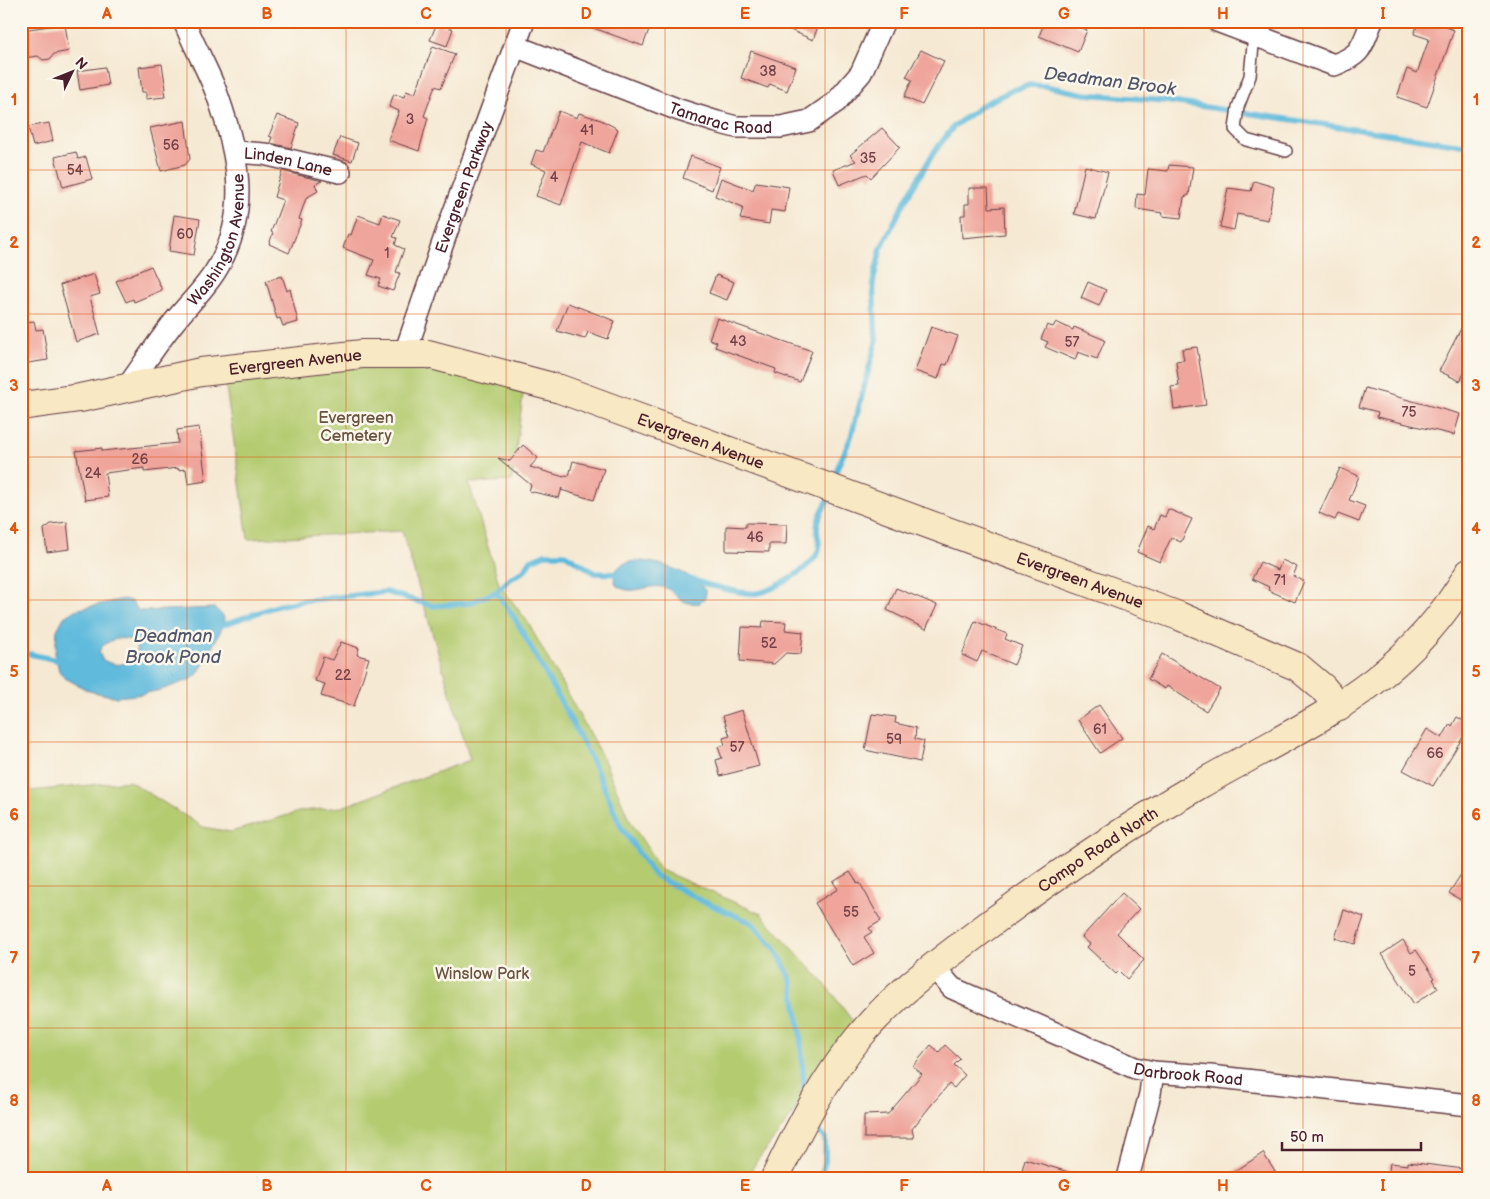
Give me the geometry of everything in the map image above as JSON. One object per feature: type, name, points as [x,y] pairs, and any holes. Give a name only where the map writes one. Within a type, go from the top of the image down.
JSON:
[{"type":"main road","name":"Evergreen Avenue","points":[[21,406],[80,398],[128,386],[238,367],[362,354],[428,354],[560,390],[1179,616],[1298,667],[1323,688],[1339,707]]},
{"type":"main road","name":"Compo Road North","points":[[775,1178],[813,1104],[847,1052],[880,1013],[934,967],[1039,888],[1128,827],[1339,707],[1374,683],[1416,646],[1448,605],[1469,573]]},
{"type":"street","name":"Washington Avenue","points":[[128,386],[172,324],[212,275],[224,255],[232,236],[238,212],[239,195],[235,152],[210,77],[184,21]]},
{"type":"street","name":"Evergreen Parkway","points":[[406,353],[435,265],[524,21]]},
{"type":"street","name":"Tamarac Road","points":[[515,46],[679,110],[717,122],[736,127],[782,127],[809,122],[836,102],[861,73],[884,21]]},
{"type":"street","points":[[1217,21],[1334,65],[1352,58],[1362,47],[1372,21]]},
{"type":"street","name":"Linden Lane","points":[[235,152],[264,154],[340,172]]},
{"type":"street","name":"Darbrook Road","points":[[934,967],[952,988],[1135,1068],[1153,1072],[1210,1076],[1469,1106]]},
{"type":"street","points":[[1128,1178],[1150,1094],[1153,1072]]},
{"type":"lane","points":[[1254,35],[1250,76],[1238,107],[1234,129],[1246,140],[1286,151]]},
{"type":"green space","name":"Winslow Park","points":[[411,362],[524,387],[512,481],[469,483],[499,584],[527,621],[604,760],[629,819],[661,870],[761,914],[825,984],[854,1023],[788,1121],[756,1162],[748,1178],[21,1178],[21,792],[129,781],[203,827],[231,832],[302,811],[342,807],[470,760],[402,531],[248,539],[225,380]]},
{"type":"water","points":[[641,561],[658,564],[686,575],[706,592],[705,598],[700,603],[692,603],[682,600],[671,591],[662,587],[627,590],[616,585],[614,574],[619,567],[629,562]]},
{"type":"water","name":"Deadman Brook Pond","points":[[123,599],[131,601],[139,611],[215,608],[224,617],[222,628],[196,676],[161,690],[116,697],[89,691],[65,678],[59,671],[55,653],[57,630],[64,617],[75,610]],"holes":[[[116,639],[129,639],[137,649],[132,659],[123,664],[107,662],[102,659],[99,652],[104,645]]]},
{"type":"building","points":[[580,21],[652,21],[643,46],[580,23]]},
{"type":"building","points":[[770,21],[820,21],[813,40]]},
{"type":"building","points":[[1045,21],[1077,21],[1075,25],[1087,30],[1078,52],[1039,36]]},
{"type":"building","points":[[1419,21],[1448,21],[1446,27],[1454,30],[1427,107],[1397,97],[1407,69],[1417,73],[1429,39],[1414,34]]},
{"type":"building","points":[[437,23],[453,29],[447,46],[430,40]]},
{"type":"building","points":[[65,24],[69,51],[54,54],[50,59],[43,60],[38,56],[23,58],[21,30]]},
{"type":"building","points":[[433,46],[455,54],[441,88],[435,86],[424,116],[428,118],[419,151],[388,140],[399,111],[389,107],[394,94],[404,97],[406,91],[415,94]]},
{"type":"building","points":[[921,50],[944,61],[922,105],[904,97],[912,80],[906,77]]},
{"type":"building","points":[[751,51],[796,67],[787,91],[770,84],[768,88],[741,78]]},
{"type":"building","points":[[162,64],[166,89],[164,89],[165,97],[146,99],[146,92],[142,92],[139,67]]},
{"type":"building","points":[[105,67],[108,85],[80,90],[77,71]]},
{"type":"building","points":[[559,111],[577,118],[579,113],[601,120],[618,129],[609,153],[582,142],[561,205],[536,196],[546,170],[531,164],[536,150],[543,152]]},
{"type":"building","points":[[277,115],[299,123],[291,148],[270,143],[272,137],[269,136]]},
{"type":"building","points":[[185,121],[190,159],[185,165],[161,171],[150,128]]},
{"type":"building","points":[[49,123],[53,141],[33,146],[28,127]]},
{"type":"building","points":[[882,128],[900,147],[871,178],[867,174],[839,185],[833,170],[856,161],[850,155]]},
{"type":"building","points":[[340,137],[358,143],[352,161],[333,155]]},
{"type":"building","points":[[76,152],[78,159],[86,157],[92,179],[63,187],[55,157]]},
{"type":"building","points":[[691,156],[720,167],[712,190],[683,178]]},
{"type":"building","points":[[1169,165],[1193,167],[1189,195],[1184,197],[1181,218],[1162,216],[1163,213],[1136,209],[1137,194],[1145,195],[1148,169],[1168,171]]},
{"type":"building","points":[[1085,166],[1108,172],[1096,219],[1074,214]]},
{"type":"building","points":[[282,171],[322,181],[315,184],[318,191],[306,198],[299,219],[302,220],[289,253],[269,244],[273,233],[271,232],[283,200],[274,197]]},
{"type":"building","points":[[721,178],[753,190],[756,182],[789,187],[785,212],[771,210],[769,224],[740,219],[743,207],[715,196]]},
{"type":"building","points":[[1254,181],[1274,187],[1268,220],[1237,214],[1234,230],[1220,227],[1228,188],[1251,191]]},
{"type":"building","points":[[969,188],[988,188],[989,208],[1004,207],[1005,234],[962,238],[961,215],[965,215],[965,204],[969,204]]},
{"type":"building","points":[[383,214],[400,220],[393,237],[397,238],[395,245],[404,249],[396,272],[400,273],[393,291],[378,286],[381,279],[368,275],[374,260],[343,248],[348,234],[351,235],[358,215],[380,223]]},
{"type":"building","points":[[174,215],[200,219],[194,255],[169,251]]},
{"type":"building","points":[[151,266],[162,290],[134,302],[133,299],[126,302],[116,281]]},
{"type":"building","points":[[94,274],[100,294],[90,297],[100,334],[76,342],[60,285]]},
{"type":"building","points":[[716,275],[734,282],[727,300],[709,293]]},
{"type":"building","points":[[282,276],[287,291],[290,289],[298,322],[283,326],[280,318],[277,319],[266,281]]},
{"type":"building","points":[[1088,282],[1106,290],[1099,306],[1081,298]]},
{"type":"building","points":[[568,303],[615,321],[608,339],[588,332],[585,339],[557,331]]},
{"type":"building","points":[[1469,313],[1469,364],[1460,381],[1439,371]]},
{"type":"building","points":[[717,318],[812,351],[800,382],[775,373],[776,369],[715,347],[717,342],[709,339]]},
{"type":"building","points":[[34,321],[36,330],[43,329],[48,360],[21,364],[21,323]]},
{"type":"building","points":[[1056,322],[1073,330],[1074,327],[1105,340],[1097,359],[1078,352],[1075,360],[1045,347],[1048,342],[1041,339],[1047,325],[1053,327]]},
{"type":"building","points":[[931,327],[958,336],[947,365],[943,364],[938,379],[915,371]]},
{"type":"building","points":[[1197,347],[1206,405],[1174,409],[1171,387],[1179,386],[1176,361],[1184,360],[1182,349]]},
{"type":"building","points":[[1365,388],[1460,414],[1454,435],[1377,417],[1378,412],[1359,407]]},
{"type":"building","points":[[199,427],[206,481],[188,484],[186,469],[178,470],[178,468],[144,472],[144,468],[105,473],[108,497],[85,500],[76,451],[102,448],[102,451],[178,443],[177,430]]},
{"type":"building","points":[[523,445],[538,458],[530,467],[564,477],[565,475],[569,476],[573,461],[604,469],[594,500],[561,490],[559,498],[529,491],[531,485],[498,458],[510,461]]},
{"type":"building","points":[[1340,468],[1359,476],[1349,500],[1365,506],[1359,522],[1338,514],[1335,520],[1319,513]]},
{"type":"building","points":[[1168,509],[1192,519],[1181,542],[1171,538],[1160,562],[1137,552],[1148,526],[1154,529],[1160,515],[1165,517]]},
{"type":"building","points":[[67,522],[70,549],[47,552],[44,529],[51,524]]},
{"type":"building","points":[[746,523],[787,524],[786,544],[769,544],[769,552],[726,551],[726,526],[746,527]]},
{"type":"building","points":[[1282,560],[1297,567],[1293,576],[1304,581],[1295,602],[1268,590],[1269,587],[1252,579],[1260,562],[1278,570]]},
{"type":"building","points":[[896,588],[937,605],[926,629],[887,610]]},
{"type":"building","points":[[763,621],[786,622],[785,630],[803,632],[801,654],[786,653],[774,664],[740,661],[742,627],[762,628]]},
{"type":"building","points":[[975,621],[1007,634],[1005,639],[1022,646],[1014,665],[982,651],[977,662],[962,655]]},
{"type":"building","points":[[341,642],[359,648],[357,655],[369,658],[354,706],[321,696],[325,684],[315,681],[323,657],[332,660]]},
{"type":"building","points":[[1162,654],[1220,689],[1206,711],[1167,686],[1165,689],[1148,679]]},
{"type":"building","points":[[1099,705],[1122,738],[1100,753],[1078,720]]},
{"type":"building","points":[[742,710],[759,766],[720,776],[716,760],[722,758],[718,747],[725,745],[723,738],[730,736],[723,716]]},
{"type":"building","points":[[872,714],[896,717],[895,723],[916,728],[915,739],[924,741],[920,762],[865,750]]},
{"type":"building","points":[[1457,717],[1469,724],[1469,727],[1433,786],[1403,770],[1427,729],[1442,738],[1450,724],[1452,726]]},
{"type":"building","points":[[1469,862],[1469,905],[1449,893]]},
{"type":"building","points":[[850,872],[858,884],[860,883],[881,921],[869,928],[872,932],[864,937],[874,953],[853,966],[815,903],[838,889],[833,882]]},
{"type":"building","points":[[1122,893],[1139,909],[1117,933],[1144,960],[1127,979],[1119,971],[1116,974],[1087,947],[1090,944],[1082,937]]},
{"type":"building","points":[[1344,910],[1364,917],[1355,944],[1335,938]]},
{"type":"building","points":[[1403,940],[1411,953],[1416,950],[1435,978],[1433,979],[1438,988],[1414,1004],[1382,954]]},
{"type":"building","points":[[931,1045],[939,1052],[945,1045],[960,1059],[954,1065],[965,1075],[954,1088],[949,1084],[932,1104],[912,1129],[914,1138],[864,1138],[864,1115],[888,1114],[922,1074],[913,1066]]},
{"type":"building","points":[[1263,1153],[1279,1178],[1225,1178]]},
{"type":"building","points":[[1025,1159],[1075,1174],[1075,1178],[1020,1178]]},
{"type":"building","points":[[1408,1162],[1464,1169],[1463,1178],[1388,1178],[1390,1163],[1408,1165]]},
{"type":"waterway","name":"Deadman Brook","points":[[834,476],[851,437],[876,342],[873,283],[881,248],[906,199],[934,152],[954,126],[984,104],[1013,90],[1030,85],[1045,86],[1085,94],[1165,101],[1469,146]]},
{"type":"waterway","name":"Deadman Brook","points":[[687,578],[743,593],[758,593],[784,582],[802,570],[816,556],[819,549],[818,521],[829,498]]},
{"type":"waterway","name":"Deadman Brook","points":[[217,627],[277,606],[300,601],[386,592],[433,606],[469,603],[496,592],[510,579],[524,571],[531,560],[545,554],[565,554],[595,573],[621,574]]},
{"type":"waterway","points":[[496,592],[514,617],[572,722],[596,769],[621,827],[654,875],[702,901],[752,923],[775,948],[792,981],[800,1033],[804,1087]]},
{"type":"waterway","name":"Deadman Brook","points":[[21,652],[61,661]]},
{"type":"waterway","points":[[815,1129],[825,1138],[825,1162],[820,1178]]},
{"type":"park label","name":"Evergreen Cemetery","points":[[356,426]]}]
